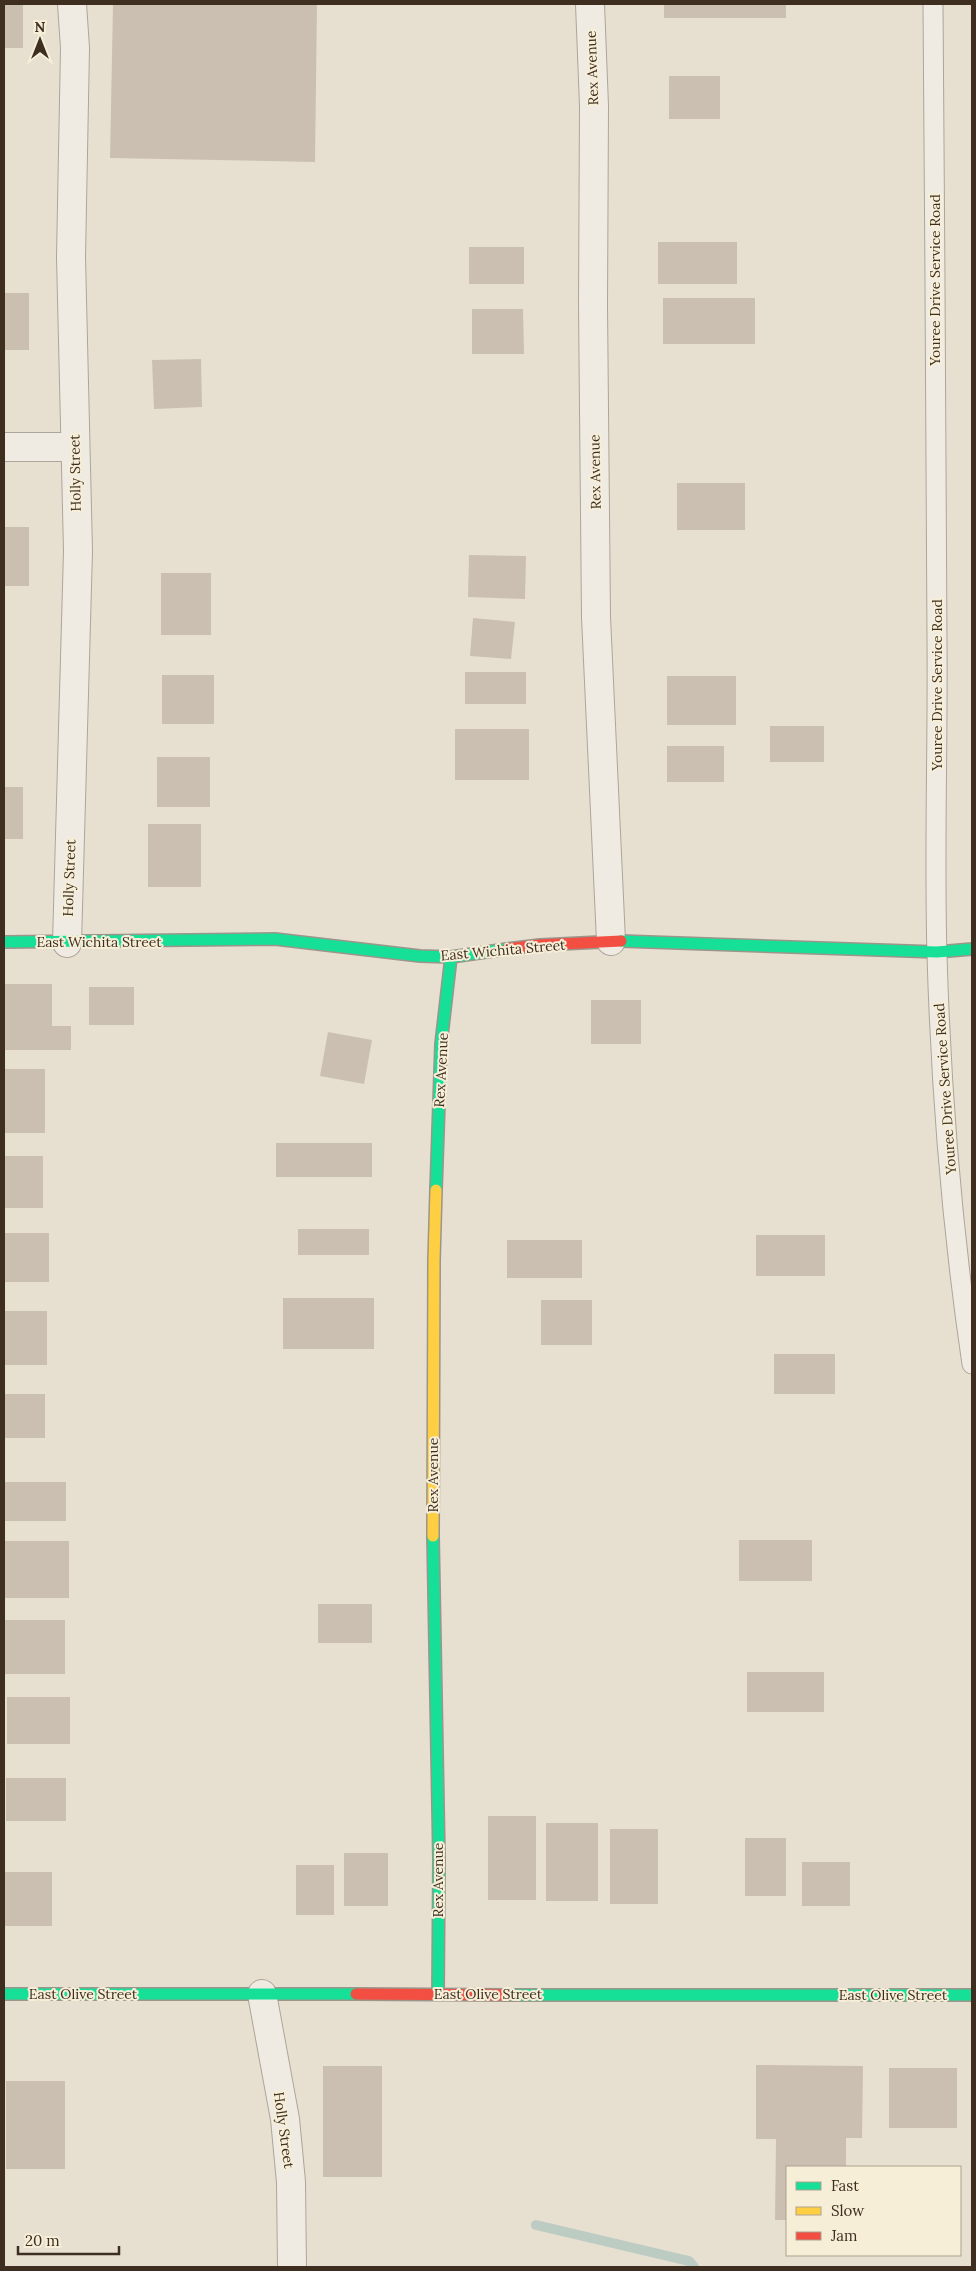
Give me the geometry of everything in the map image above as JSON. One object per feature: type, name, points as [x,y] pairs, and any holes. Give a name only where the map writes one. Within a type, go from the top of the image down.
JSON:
[{"type":"street","name":"Holly Street","points":[[67,943],[78,550],[71,257],[75,48],[72,4]]},
{"type":"street","name":"Rex Avenue","points":[[590,4],[594,106],[592,305],[596,617],[611,941]]},
{"type":"street","points":[[4,447],[75,447]]},
{"type":"street","name":"East Wichita Street","points":[[4,942],[67,943],[275,939],[420,956],[452,957],[540,945],[611,941],[937,952],[972,949]]},
{"type":"street","name":"Rex Avenue","points":[[438,1994],[439,1860],[433,1518],[434,1260],[441,1044],[452,957]]},
{"type":"street","name":"East Olive Street","points":[[4,1994],[972,1995]]},
{"type":"street","name":"Holly Street","points":[[262,1994],[285,2119],[291,2182],[292,2267]]},
{"type":"lane","name":"Youree Drive Service Road","points":[[933,4],[937,952],[941,1049],[950,1175],[972,1364]]},
{"type":"building","points":[[4,4],[23,4],[23,48],[4,48]]},
{"type":"building","points":[[113,4],[317,4],[315,162],[110,158]]},
{"type":"building","points":[[664,4],[786,4],[786,18],[664,18]]},
{"type":"building","points":[[669,76],[720,76],[720,119],[669,119]]},
{"type":"building","points":[[658,242],[737,242],[737,284],[658,284]]},
{"type":"building","points":[[469,247],[524,247],[524,284],[469,284]]},
{"type":"building","points":[[4,293],[29,293],[29,350],[4,350]]},
{"type":"building","points":[[663,298],[755,298],[755,344],[663,344]]},
{"type":"building","points":[[472,309],[523,309],[524,354],[472,354]]},
{"type":"building","points":[[201,359],[202,407],[154,409],[152,360]]},
{"type":"building","points":[[677,483],[745,483],[745,530],[677,530]]},
{"type":"building","points":[[4,527],[29,527],[29,586],[4,586]]},
{"type":"building","points":[[469,555],[526,556],[525,599],[468,597]]},
{"type":"building","points":[[161,573],[211,573],[211,635],[161,635]]},
{"type":"building","points":[[473,618],[515,622],[511,659],[470,656]]},
{"type":"building","points":[[465,672],[526,672],[526,704],[465,704]]},
{"type":"building","points":[[162,675],[214,675],[214,724],[162,724]]},
{"type":"building","points":[[667,676],[736,676],[736,725],[667,725]]},
{"type":"building","points":[[770,726],[824,726],[824,762],[770,762]]},
{"type":"building","points":[[455,729],[529,729],[529,780],[455,780]]},
{"type":"building","points":[[667,746],[724,746],[724,782],[667,782]]},
{"type":"building","points":[[157,757],[210,757],[210,807],[157,807]]},
{"type":"building","points":[[4,787],[23,787],[23,839],[4,839]]},
{"type":"building","points":[[148,824],[201,824],[201,887],[148,887]]},
{"type":"building","points":[[4,984],[52,984],[52,1026],[71,1026],[71,1050],[4,1050]]},
{"type":"building","points":[[89,987],[134,987],[134,1025],[89,1025]]},
{"type":"building","points":[[591,1000],[641,1000],[641,1044],[591,1044]]},
{"type":"building","points":[[328,1032],[372,1040],[364,1084],[320,1076]]},
{"type":"building","points":[[4,1069],[45,1069],[45,1133],[4,1133]]},
{"type":"building","points":[[276,1143],[372,1143],[372,1177],[276,1177]]},
{"type":"building","points":[[4,1156],[43,1156],[43,1208],[4,1208]]},
{"type":"building","points":[[298,1229],[369,1229],[369,1255],[298,1255]]},
{"type":"building","points":[[4,1233],[49,1233],[49,1282],[4,1282]]},
{"type":"building","points":[[756,1235],[825,1235],[825,1276],[756,1276]]},
{"type":"building","points":[[507,1240],[582,1240],[582,1278],[507,1278]]},
{"type":"building","points":[[283,1298],[374,1298],[374,1349],[283,1349]]},
{"type":"building","points":[[541,1300],[592,1300],[592,1345],[541,1345]]},
{"type":"building","points":[[4,1311],[47,1311],[47,1365],[4,1365]]},
{"type":"building","points":[[774,1354],[835,1354],[835,1394],[774,1394]]},
{"type":"building","points":[[4,1394],[45,1394],[45,1438],[4,1438]]},
{"type":"building","points":[[4,1482],[66,1482],[66,1521],[4,1521]]},
{"type":"building","points":[[739,1540],[812,1540],[812,1581],[739,1581]]},
{"type":"building","points":[[4,1541],[69,1541],[69,1598],[4,1598]]},
{"type":"building","points":[[318,1604],[372,1604],[372,1643],[318,1643]]},
{"type":"building","points":[[4,1620],[65,1620],[65,1674],[4,1674]]},
{"type":"building","points":[[747,1672],[824,1672],[824,1712],[747,1712]]},
{"type":"building","points":[[7,1697],[70,1697],[70,1744],[7,1744]]},
{"type":"building","points":[[6,1778],[66,1778],[66,1821],[6,1821]]},
{"type":"building","points":[[488,1816],[536,1816],[536,1900],[488,1900]]},
{"type":"building","points":[[546,1823],[598,1823],[598,1901],[546,1901]]},
{"type":"building","points":[[610,1829],[658,1829],[658,1904],[610,1904]]},
{"type":"building","points":[[745,1838],[786,1838],[786,1896],[745,1896]]},
{"type":"building","points":[[344,1853],[388,1853],[388,1906],[344,1906]]},
{"type":"building","points":[[802,1862],[850,1862],[850,1906],[802,1906]]},
{"type":"building","points":[[296,1865],[334,1865],[334,1915],[296,1915]]},
{"type":"building","points":[[4,1872],[52,1872],[52,1926],[4,1926]]},
{"type":"building","points":[[756,2065],[863,2066],[862,2138],[846,2138],[846,2166],[786,2166],[786,2220],[775,2220],[776,2139],[756,2139]]},
{"type":"building","points":[[323,2066],[382,2066],[382,2177],[323,2177]]},
{"type":"building","points":[[889,2068],[957,2068],[957,2128],[889,2128]]},
{"type":"building","points":[[6,2081],[65,2081],[65,2169],[6,2169]]},
{"type":"waterway","points":[[536,2225],[689,2261],[694,2267]]},
{"type":"traffic: fast","points":[[4,942],[275,939],[420,956],[451,957],[507,949]]},
{"type":"traffic: fast","points":[[621,941],[937,952],[972,949]]},
{"type":"traffic: fast","points":[[436,1190],[441,1044],[451,957]]},
{"type":"traffic: fast","points":[[433,1536],[439,1860],[438,1994]]},
{"type":"traffic: fast","points":[[4,1994],[356,1994]]},
{"type":"traffic: fast","points":[[509,1995],[972,1995]]},
{"type":"traffic: slow","points":[[433,1536],[436,1190]]},
{"type":"traffic: jam","points":[[507,949],[540,945],[621,941]]},
{"type":"traffic: jam","points":[[356,1994],[509,1995]]}]
